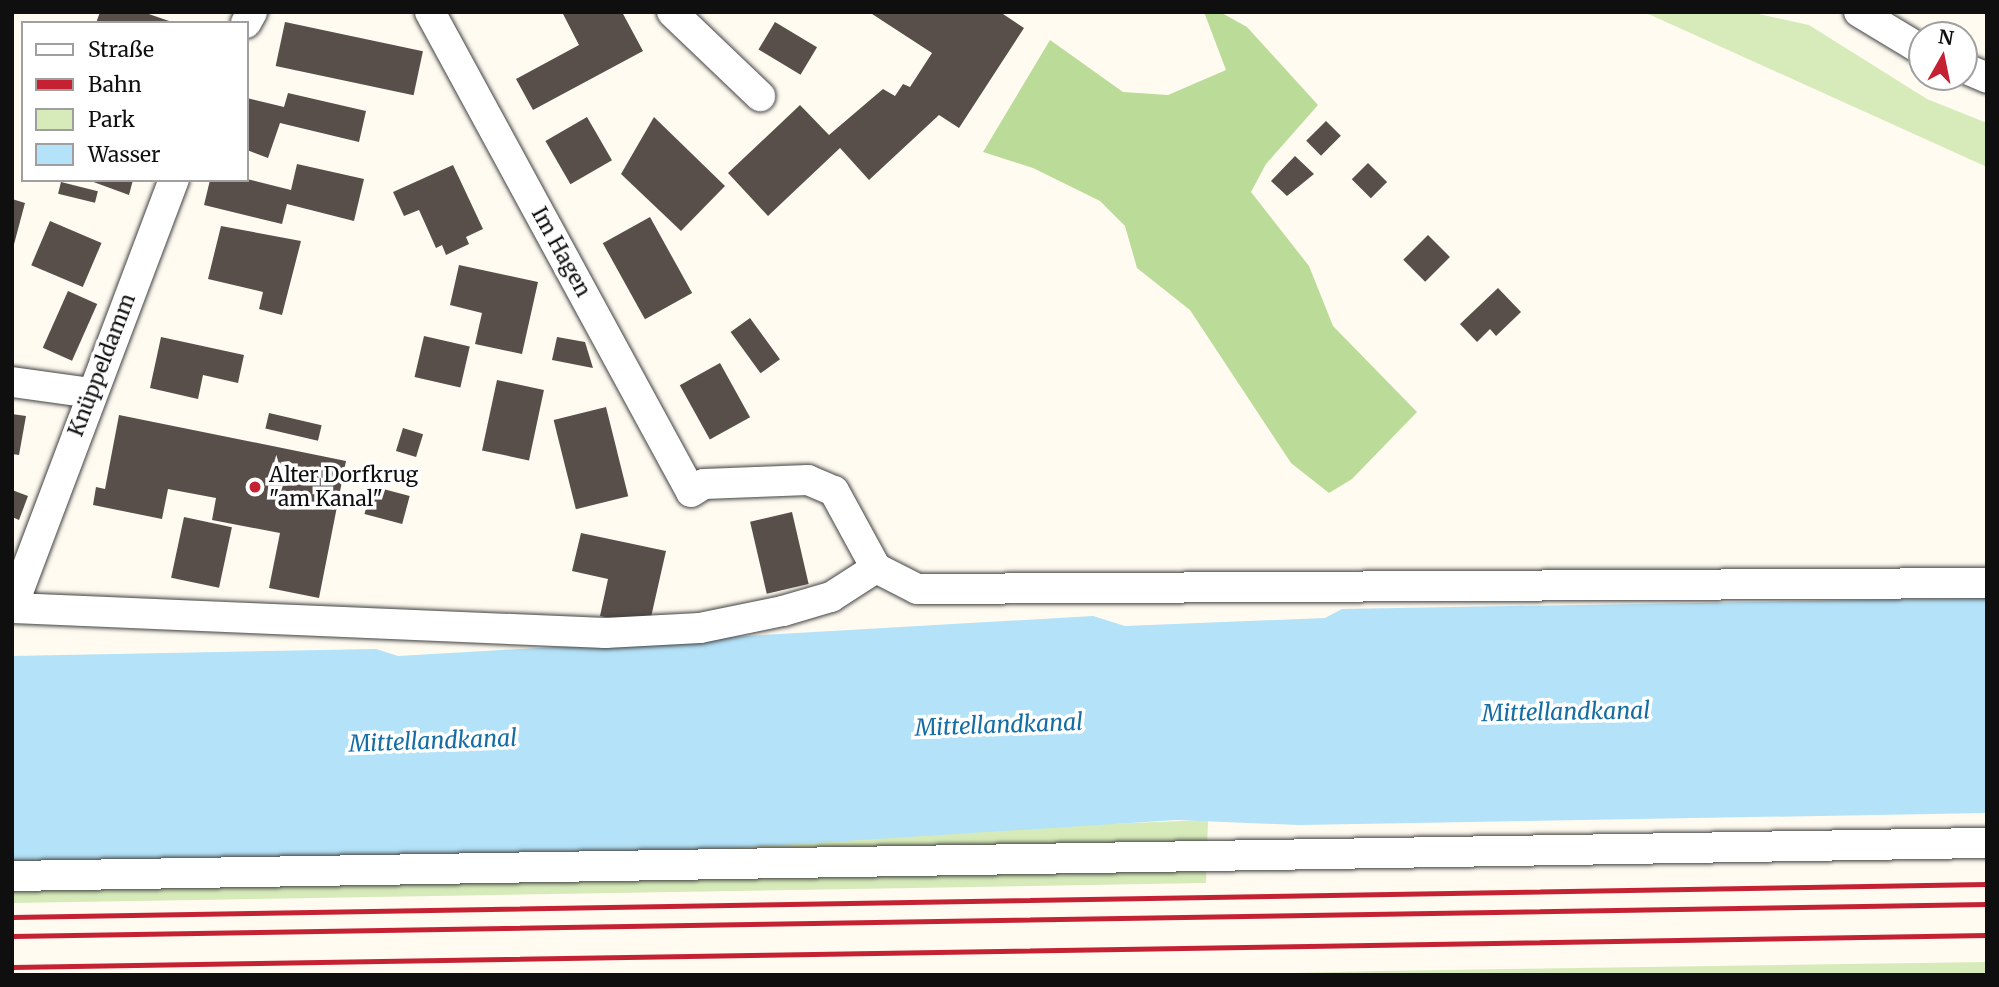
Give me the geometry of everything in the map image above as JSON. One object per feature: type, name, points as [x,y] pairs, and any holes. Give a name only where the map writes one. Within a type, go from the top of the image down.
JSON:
[{"type":"street","name":"Im Hagen","points":[[430,12],[691,492],[704,484],[808,480],[834,491],[876,568]]},
{"type":"street","points":[[672,12],[760,96]]},
{"type":"street","points":[[1866,14],[1908,41]]},
{"type":"street","name":"Knüppeldamm","points":[[13,608],[30,551],[173,182]]},
{"type":"street","points":[[12,382],[91,393]]},
{"type":"street","points":[[13,608],[605,633],[700,628],[783,611],[831,597],[876,568],[917,589],[1987,583]]},
{"type":"street","points":[[12,876],[1987,843]]},
{"type":"green space","points":[[1204,12],[1220,12],[1247,27],[1318,105],[1266,164],[1251,192],[1309,266],[1333,326],[1417,412],[1352,479],[1329,493],[1291,463],[1190,310],[1137,268],[1125,226],[1100,201],[1033,168],[983,152],[1050,40],[1123,92],[1168,95],[1226,70]]},
{"type":"green space","points":[[1644,12],[1754,13],[1809,25],[1908,87],[1908,91],[1914,91],[1927,99],[1987,123],[1987,167]]},
{"type":"green space","points":[[1208,820],[1206,883],[12,903],[12,866]]},
{"type":"green space","points":[[1987,962],[1987,975],[1199,975],[1379,971]]},
{"type":"water","name":"Mittellandkanal","points":[[1987,598],[1987,813],[1299,825],[1177,820],[527,861],[12,866],[12,656],[376,649],[398,656],[1093,616],[1125,626],[1325,618],[1342,609]]},
{"type":"building","points":[[100,12],[143,12],[169,21],[97,21]]},
{"type":"building","points":[[562,12],[622,12],[643,51],[533,110],[516,79],[579,45]]},
{"type":"building","points":[[869,12],[1000,12],[1024,28],[959,128],[939,115],[869,180],[840,148],[768,216],[728,173],[800,105],[829,135],[883,89],[895,96],[903,84],[910,87],[932,53]]},
{"type":"building","points":[[285,22],[423,51],[414,95],[276,66]]},
{"type":"building","points":[[775,22],[817,47],[801,75],[759,49]]},
{"type":"building","points":[[288,93],[366,111],[359,142],[280,123],[268,158],[248,150],[248,98],[284,107]]},
{"type":"building","points":[[587,117],[612,160],[570,184],[545,141]]},
{"type":"building","points":[[654,117],[725,186],[681,231],[621,174]]},
{"type":"building","points":[[1326,121],[1341,136],[1321,156],[1306,141]]},
{"type":"building","points":[[1295,156],[1314,174],[1287,196],[1271,181]]},
{"type":"building","points":[[1368,163],[1387,182],[1371,198],[1352,179]]},
{"type":"building","points":[[297,164],[364,179],[354,221],[287,204],[282,224],[204,205],[210,182],[248,182],[248,179],[291,190]]},
{"type":"building","points":[[453,165],[483,229],[466,237],[469,244],[446,255],[442,245],[436,248],[419,210],[404,216],[393,192]]},
{"type":"building","points":[[61,182],[98,191],[95,203],[58,194]]},
{"type":"building","points":[[93,182],[132,182],[129,195]]},
{"type":"building","points":[[12,199],[25,203],[13,248],[12,247]]},
{"type":"building","points":[[650,217],[692,293],[645,319],[603,243]]},
{"type":"building","points":[[50,221],[102,243],[83,287],[31,265]]},
{"type":"building","points":[[221,226],[301,241],[282,315],[259,309],[263,292],[208,279]]},
{"type":"building","points":[[1428,235],[1450,257],[1425,282],[1403,260]]},
{"type":"building","points":[[459,265],[538,282],[522,354],[475,344],[482,313],[450,305]]},
{"type":"building","points":[[1498,288],[1521,312],[1496,336],[1490,329],[1477,342],[1460,324]]},
{"type":"building","points":[[68,291],[97,304],[72,361],[43,348]]},
{"type":"building","points":[[750,318],[780,359],[761,373],[731,332]]},
{"type":"building","points":[[424,336],[470,347],[460,387],[415,377]]},
{"type":"building","points":[[161,337],[244,355],[238,383],[203,375],[198,399],[150,388]]},
{"type":"building","points":[[557,337],[585,342],[593,368],[552,360]]},
{"type":"building","points":[[720,363],[750,417],[710,440],[680,385]]},
{"type":"building","points":[[497,380],[544,390],[529,460],[482,450]]},
{"type":"building","points":[[606,407],[628,496],[576,509],[554,420]]},
{"type":"building","points":[[269,413],[322,425],[318,441],[265,429]]},
{"type":"building","points":[[12,414],[26,416],[19,455],[12,454]]},
{"type":"building","points":[[119,415],[346,461],[319,598],[269,588],[280,533],[212,520],[216,498],[168,489],[162,519],[93,505],[96,487],[105,489]]},
{"type":"building","points":[[403,428],[423,434],[416,457],[396,451]]},
{"type":"building","points":[[372,486],[410,496],[402,524],[364,514]]},
{"type":"building","points":[[12,490],[28,496],[19,520],[12,517]]},
{"type":"building","points":[[792,512],[809,584],[767,594],[750,522]]},
{"type":"building","points":[[184,517],[232,527],[219,588],[171,578]]},
{"type":"building","points":[[581,533],[666,551],[649,626],[600,616],[608,579],[572,571]]},
{"type":"railway","points":[[12,917],[1987,884]]},
{"type":"railway","points":[[12,936],[1987,904]]},
{"type":"railway","points":[[12,967],[1987,935]]},
{"type":"place","name":"Alter Dorfkrug \"am Kanal\"","points":[[255,487]]}]
